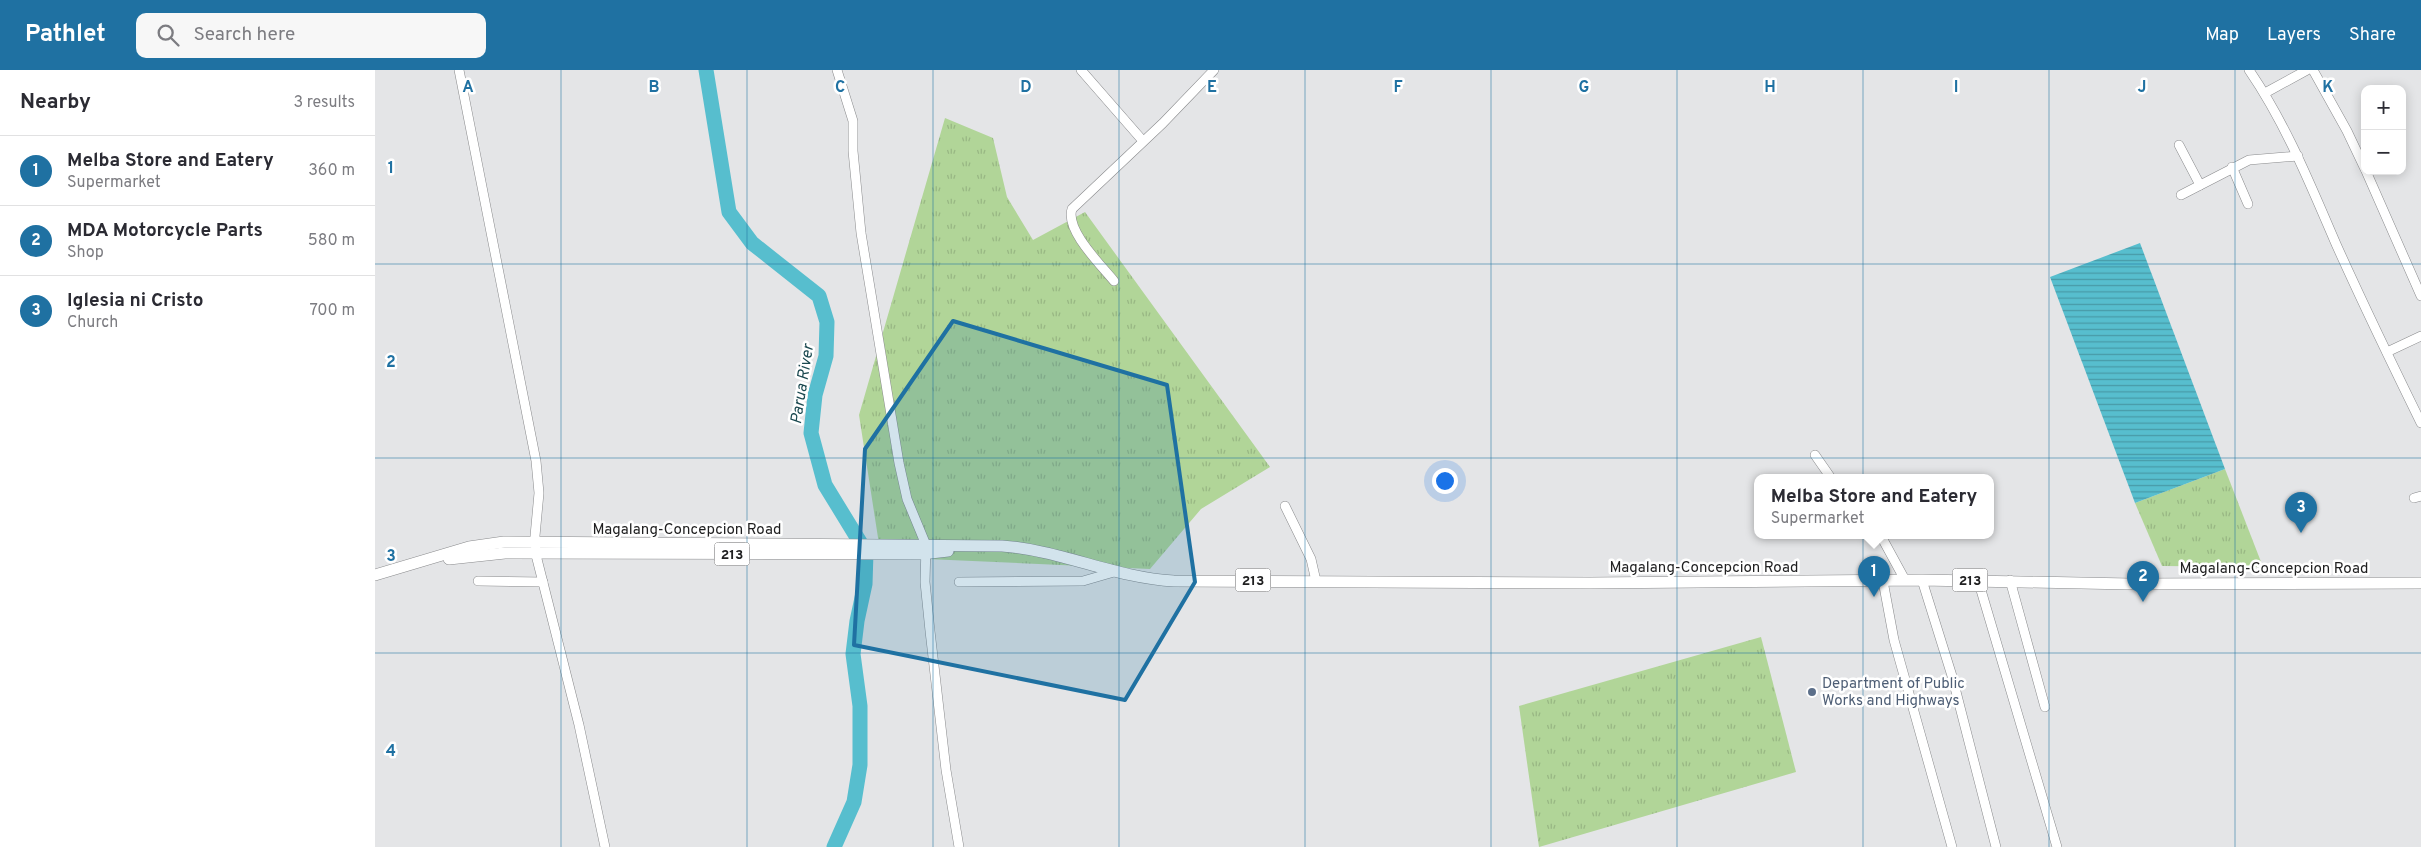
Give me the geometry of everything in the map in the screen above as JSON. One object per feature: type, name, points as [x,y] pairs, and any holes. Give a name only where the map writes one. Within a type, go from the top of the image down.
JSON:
[{"type":"main road","name":"Magalang-Concepcion Road","points":[[380,574],[487,543],[539,549],[924,549],[992,546],[1028,549],[1114,572],[1148,579],[1174,581],[1581,583],[2010,580],[2130,584],[2421,583]]},
{"type":"street","points":[[459,70],[536,461],[539,493],[539,549],[543,582],[605,847]]},
{"type":"street","points":[[837,70],[853,121],[853,151],[861,234],[901,470],[911,512],[924,549],[925,582],[946,770],[959,847]]},
{"type":"street","points":[[1081,70],[1143,141]]},
{"type":"street","points":[[1114,281],[1077,235],[1070,214],[1075,206],[1214,70]]},
{"type":"street","points":[[2249,70],[2265,93],[2298,156],[2421,423]]},
{"type":"street","points":[[2265,93],[2307,70]]},
{"type":"street","points":[[2313,70],[2347,131],[2361,161]]},
{"type":"street","points":[[2179,145],[2200,185]]},
{"type":"street","points":[[2181,195],[2232,167],[2249,160],[2298,156]]},
{"type":"street","points":[[2232,167],[2248,204]]},
{"type":"street","points":[[2367,175],[2417,277],[2421,296]]},
{"type":"street","points":[[2387,352],[2421,336]]},
{"type":"street","points":[[1815,455],[1828,474]]},
{"type":"street","points":[[1285,506],[1311,559],[1316,581]]},
{"type":"street","points":[[1883,539],[1905,580]]},
{"type":"street","points":[[959,582],[1083,581],[1114,572]]},
{"type":"street","points":[[1923,580],[1952,676],[1997,847]]},
{"type":"street","points":[[1978,580],[2057,847]]},
{"type":"street","points":[[2010,580],[2045,708]]},
{"type":"street","points":[[478,581],[543,582]]},
{"type":"street","points":[[1883,581],[1894,640],[1952,847]]},
{"type":"highlighted area","points":[[953,321],[1167,385],[1195,582],[1125,700],[854,645],[865,449]]},
{"type":"green space","points":[[945,118],[993,138],[1007,197],[1033,240],[1085,212],[1270,467],[1201,509],[1150,569],[881,557],[859,415]]},
{"type":"green space","points":[[2225,469],[2263,567],[2162,566],[2135,503]]},
{"type":"green space","points":[[1761,637],[1796,772],[1539,847],[1519,706]]},
{"type":"water","points":[[2140,243],[2225,469],[2135,503],[2050,277]]},
{"type":"waterway","name":"Parua River","points":[[706,70],[729,212],[752,243],[819,296],[827,322],[826,356],[815,395],[811,433],[825,485],[866,552],[865,584],[857,621],[853,654],[860,706],[860,765],[854,802],[834,847]]},
{"type":"place","name":"Iglesia ni Cristo","points":[[2301,533]]},
{"type":"place","name":"Melba Store and Eatery","points":[[1874,597]]},
{"type":"place","name":"MDA Motorcycle Parts","points":[[2143,602]]},
{"type":"place","name":"Department of Public Works and Highways","points":[[1812,692]]}]
